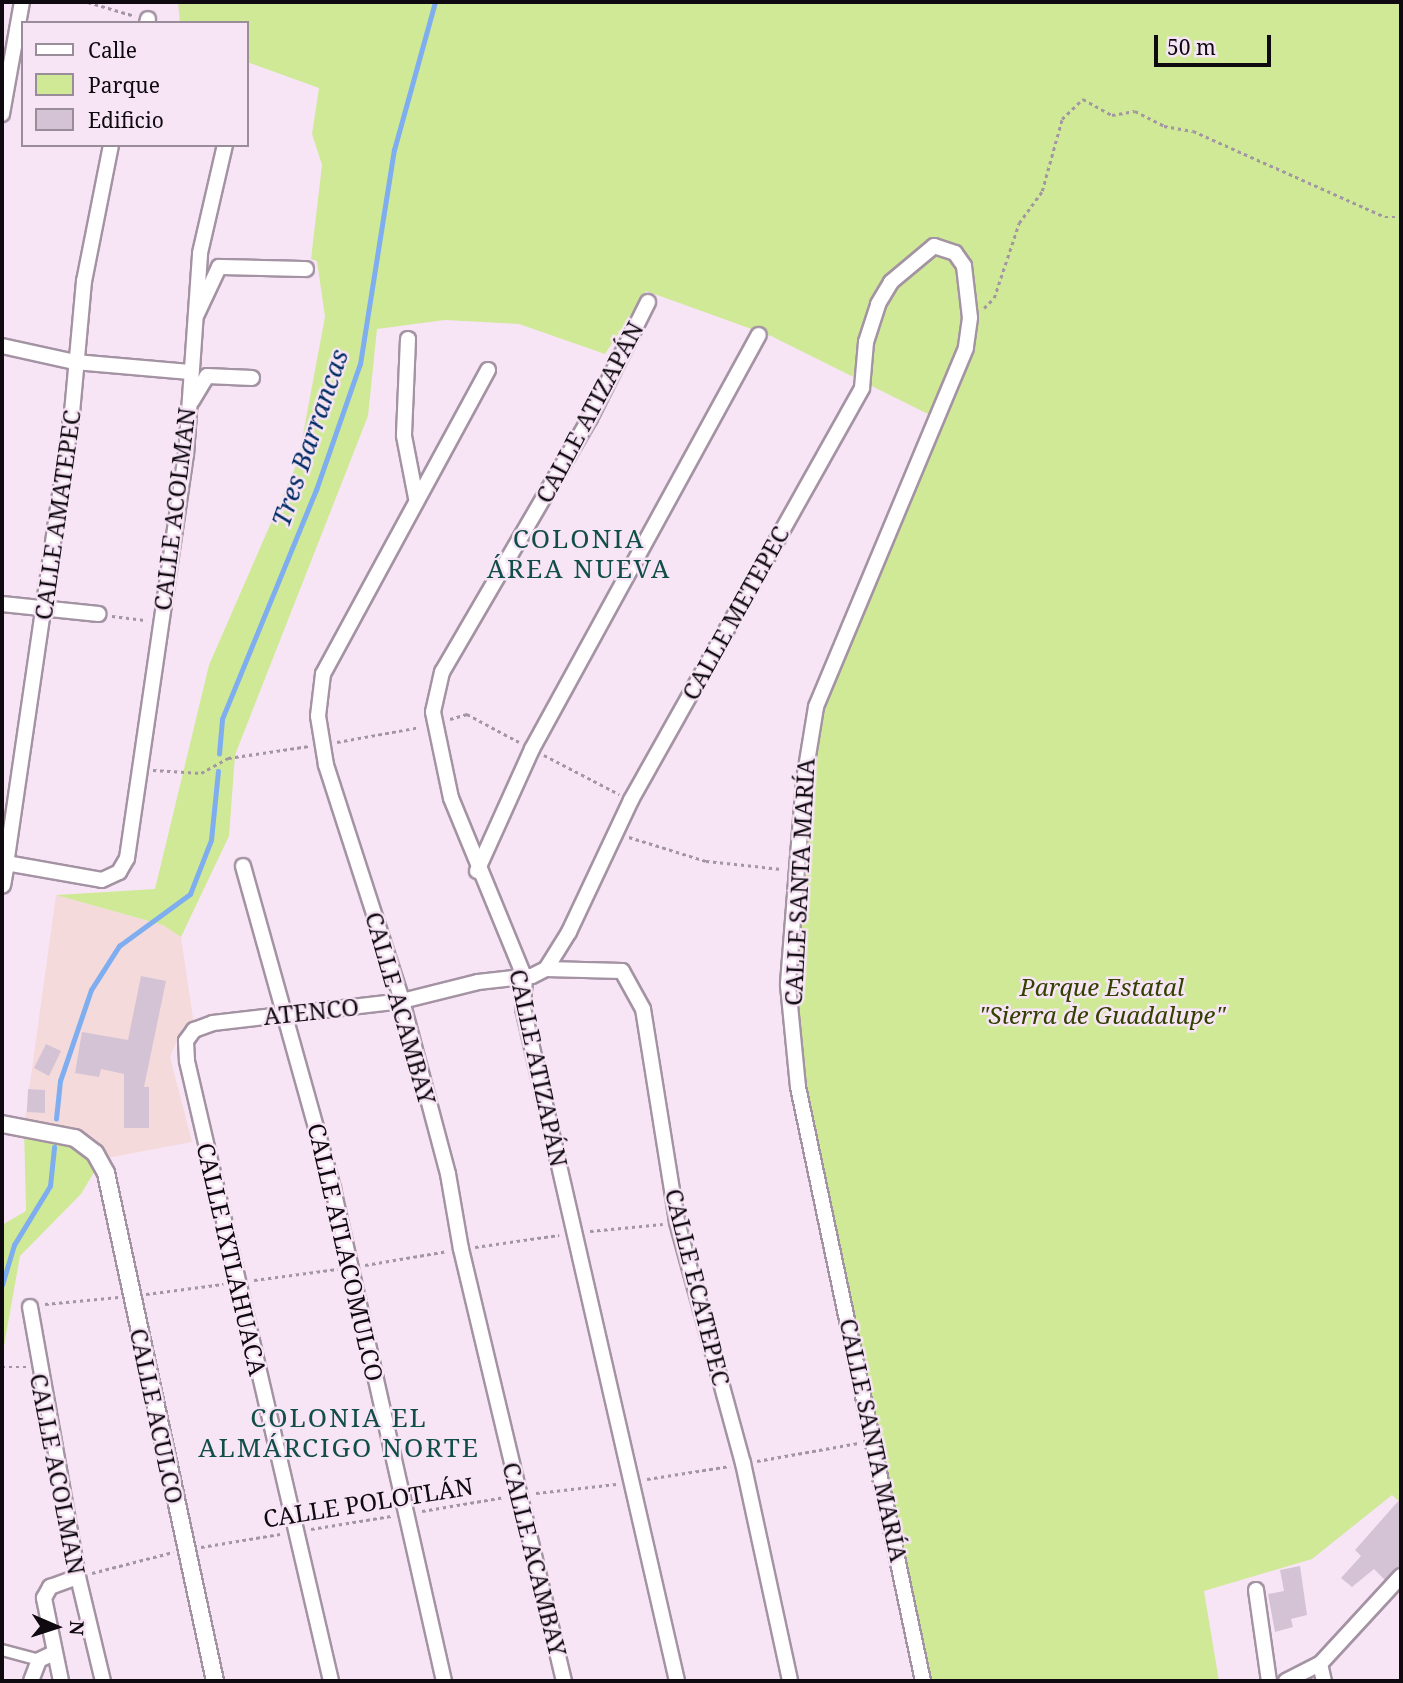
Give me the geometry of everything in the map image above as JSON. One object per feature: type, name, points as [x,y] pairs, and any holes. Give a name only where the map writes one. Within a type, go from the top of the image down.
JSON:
[{"type":"street","points":[[2,114],[5,75],[22,2]]},
{"type":"street","name":"CALLE AMATEPEC","points":[[2,885],[44,610],[85,281],[111,147]]},
{"type":"street","name":"CALLE ACOLMAN","points":[[4,862],[102,880],[119,872],[127,858],[186,455],[200,253],[225,147]]},
{"type":"street","name":"CALLE SANTA MARÍA","points":[[923,1681],[875,1440],[798,1087],[788,985],[808,741],[816,707],[960,366],[970,318],[964,266],[955,253],[934,246]]},
{"type":"street","name":"CALLE METEPEC","points":[[546,969],[569,932],[631,800],[862,388],[866,342],[878,304],[891,282],[934,246]]},
{"type":"street","points":[[194,318],[219,267],[306,269]]},
{"type":"street","name":"CALLE ATIZAPÁN","points":[[648,302],[590,418],[442,672],[436,687],[434,723],[451,798],[477,871],[525,978],[523,1008],[629,1482],[677,1681]]},
{"type":"street","points":[[477,871],[532,748],[759,335]]},
{"type":"street","points":[[408,339],[404,436],[416,498]]},
{"type":"street","points":[[2,346],[75,362],[190,372]]},
{"type":"street","name":"CALLE ACAMBAY","points":[[488,370],[416,498],[319,686],[321,744],[402,1001],[448,1174],[518,1495],[564,1681]]},
{"type":"street","points":[[188,408],[207,376],[252,378]]},
{"type":"street","points":[[2,604],[98,614]]},
{"type":"street","name":"CALLE ATLACOMULCO","points":[[243,866],[287,1013],[334,1189],[444,1681]]},
{"type":"street","points":[[525,978],[546,969]]},
{"type":"street","name":"CALLE ECATEPEC","points":[[546,969],[622,971],[643,1009],[677,1222],[743,1463],[790,1681]]},
{"type":"street","name":"ATENCO","points":[[186,1041],[202,1025],[402,1001],[478,982],[525,978]]},
{"type":"street","name":"CALLE IXTLAHUACA","points":[[186,1041],[187,1061],[239,1282],[293,1532],[331,1681]]},
{"type":"street","name":"CALLE ACULCO","points":[[2,1124],[61,1134],[95,1153],[106,1173],[215,1681]]},
{"type":"street","name":"CALLE ACOLMAN","points":[[30,1307],[38,1367],[78,1577],[103,1681]]},
{"type":"street","points":[[1286,1681],[1320,1664],[1401,1576]]},
{"type":"street","points":[[61,1681],[46,1657],[45,1594],[78,1577]]},
{"type":"street","points":[[1256,1590],[1269,1681]]},
{"type":"street","points":[[2,1650],[46,1657]]},
{"type":"street","points":[[31,1681],[46,1657]]},
{"type":"street","points":[[1320,1664],[1324,1681]]},
{"type":"path","points":[[88,2],[148,21]]},
{"type":"path","points":[[970,318],[994,298],[1019,223],[1042,191],[1062,119],[1083,99],[1112,115],[1135,111],[1164,126],[1193,131],[1385,217],[1401,218]]},
{"type":"path","points":[[98,614],[160,622]]},
{"type":"path","points":[[139,769],[201,773],[228,758],[321,744],[434,723],[467,714],[631,800]]},
{"type":"path","points":[[615,834],[706,861],[796,870]]},
{"type":"path","points":[[30,1307],[239,1282]]},
{"type":"path","points":[[2,1367],[38,1367]]},
{"type":"path","name":"CALLE POLOTLÁN","points":[[78,1577],[185,1549],[518,1495],[629,1482],[875,1440]]},
{"type":"shaded area","points":[[56,895],[163,925],[181,937],[194,1025],[183,1027],[170,1057],[192,1142],[102,1159],[24,1126]]},
{"type":"green space","name":"Parque Estatal \"Sierra de Guadalupe\"","points":[[178,2],[1401,2],[1401,1503],[1392,1495],[1312,1559],[1204,1591],[1219,1681],[931,1681],[916,1627],[811,1139],[797,1011],[807,803],[825,710],[876,577],[944,422],[771,336],[646,291],[605,354],[519,324],[445,320],[377,329],[368,416],[235,755],[229,836],[181,937],[163,925],[56,895],[155,889],[209,665],[298,461],[325,317],[317,261],[311,259],[322,165],[312,134],[319,88],[248,62],[248,21],[180,21]]},
{"type":"green space","points":[[24,1126],[72,1142],[102,1159],[81,1194],[20,1256],[2,1357],[2,1225],[26,1211]]},
{"type":"building","points":[[141,976],[166,981],[144,1087],[149,1087],[149,1128],[124,1128],[124,1074],[101,1069],[99,1077],[75,1073],[82,1032],[128,1040]]},
{"type":"building","points":[[46,1044],[61,1051],[49,1076],[34,1068]]},
{"type":"building","points":[[28,1089],[45,1090],[45,1113],[27,1112]]},
{"type":"building","points":[[1401,1498],[1401,1567],[1385,1580],[1374,1569],[1352,1587],[1341,1578],[1361,1556],[1355,1550]]},
{"type":"building","points":[[1300,1566],[1307,1615],[1291,1619],[1293,1627],[1275,1632],[1268,1594],[1284,1591],[1280,1570]]},
{"type":"waterway","name":"Tres Barrancas","points":[[219,754],[222,719],[316,490],[360,364],[394,150],[435,2]]},
{"type":"waterway","name":"Tres Barrancas","points":[[56,1119],[60,1081],[91,990],[119,946],[190,894],[211,840],[218,771]]},
{"type":"waterway","name":"Tres Barrancas","points":[[2,1285],[14,1245],[50,1186],[54,1147]]},
{"type":"district","name":"COLONIA ÁREA NUEVA","points":[[579,554]]},
{"type":"district","name":"COLONIA EL ALMÁRCIGO NORTE","points":[[339,1433]]}]
